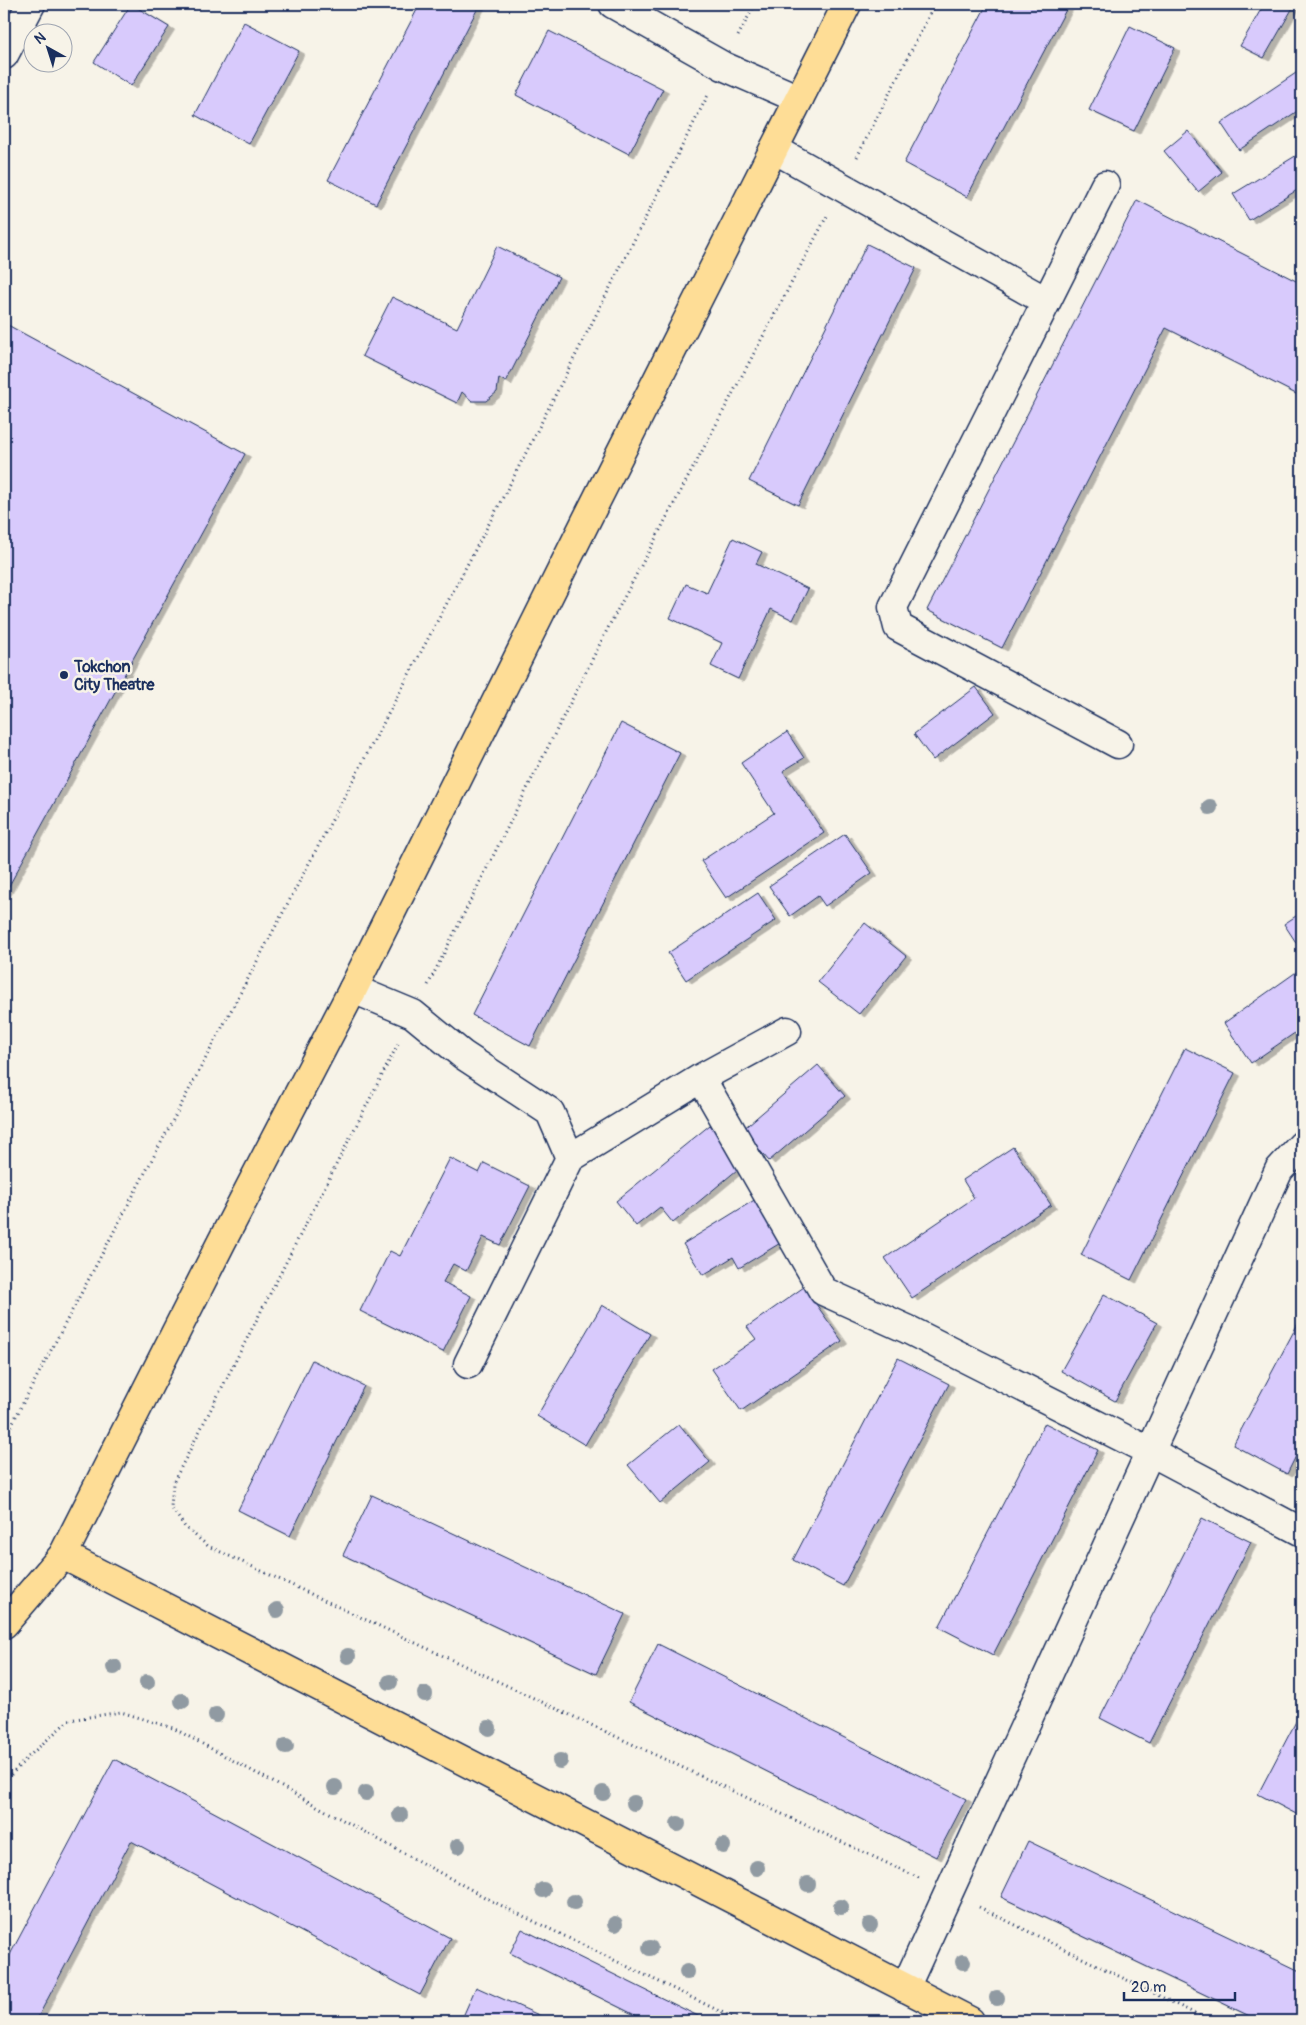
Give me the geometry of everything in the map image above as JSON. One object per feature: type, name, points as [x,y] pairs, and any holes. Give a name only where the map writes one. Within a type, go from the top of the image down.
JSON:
[{"type":"main road","points":[[4,1624],[64,1555],[221,1243],[354,988],[847,4]]},
{"type":"main road","points":[[64,1555],[970,2021]]},
{"type":"street","points":[[4,55],[32,4]]},
{"type":"street","points":[[613,4],[723,66],[799,99]]},
{"type":"street","points":[[774,149],[1046,301]]},
{"type":"street","points":[[1106,185],[893,607],[898,627],[1118,744]]},
{"type":"street","points":[[354,988],[413,1014],[462,1055],[550,1112],[570,1158]]},
{"type":"street","points":[[468,1364],[570,1158],[701,1078],[787,1031]]},
{"type":"street","points":[[701,1078],[823,1291],[907,1329],[1149,1451],[1302,1532]]},
{"type":"street","points":[[905,1988],[1279,1170],[1302,1145]]},
{"type":"path","points":[[4,1439],[505,493],[755,4]]},
{"type":"path","points":[[935,4],[842,187],[609,626],[173,1483],[171,1507],[185,1527],[208,1546],[949,1892],[1210,2021]]},
{"type":"path","points":[[4,1782],[28,1757],[69,1720],[120,1712],[173,1728],[492,1902],[740,2021]]},
{"type":"building","points":[[131,4],[169,27],[131,86],[94,62]]},
{"type":"building","points":[[420,4],[480,4],[376,204],[328,180]]},
{"type":"building","points":[[987,4],[1069,4],[967,197],[904,163]]},
{"type":"building","points":[[1264,4],[1295,4],[1264,58],[1240,46]]},
{"type":"building","points":[[244,22],[299,51],[249,144],[195,115]]},
{"type":"building","points":[[1130,26],[1175,48],[1134,131],[1089,110]]},
{"type":"building","points":[[549,31],[663,89],[629,154],[516,95]]},
{"type":"building","points":[[1302,69],[1302,108],[1239,150],[1221,123]]},
{"type":"building","points":[[1188,131],[1222,172],[1198,192],[1164,151]]},
{"type":"building","points":[[1302,152],[1302,187],[1249,220],[1233,194]]},
{"type":"building","points":[[1137,200],[1302,284],[1302,397],[1166,328],[1002,648],[927,610]]},
{"type":"building","points":[[867,244],[916,268],[798,505],[749,481]]},
{"type":"building","points":[[497,246],[559,277],[506,382],[499,378],[497,392],[486,401],[472,401],[462,392],[457,403],[362,356],[392,297],[457,328]]},
{"type":"building","name":"Tokchon City Theatre","points":[[4,323],[245,454],[4,895]]},
{"type":"building","points":[[733,538],[762,552],[756,564],[808,589],[793,620],[771,609],[738,679],[711,666],[722,643],[670,618],[686,584],[707,593]]},
{"type":"building","points":[[976,687],[995,713],[933,760],[914,734]]},
{"type":"building","points":[[621,723],[680,753],[530,1046],[472,1015]]},
{"type":"building","points":[[787,732],[804,758],[783,771],[824,833],[726,898],[701,861],[774,813],[741,763]]},
{"type":"building","points":[[845,834],[872,873],[825,906],[818,896],[790,916],[769,886]]},
{"type":"building","points":[[758,893],[776,920],[686,980],[668,953]]},
{"type":"building","points":[[1302,912],[1302,949],[1301,950],[1284,924]]},
{"type":"building","points":[[865,923],[906,956],[859,1014],[818,982]]},
{"type":"building","points":[[1302,968],[1302,1028],[1251,1063],[1224,1023]]},
{"type":"building","points":[[1185,1048],[1235,1073],[1131,1280],[1081,1255]]},
{"type":"building","points":[[818,1065],[845,1096],[769,1161],[742,1130]]},
{"type":"building","points":[[710,1125],[743,1165],[673,1223],[660,1207],[636,1226],[616,1201]]},
{"type":"building","points":[[1013,1147],[1051,1205],[912,1298],[885,1258],[974,1198],[963,1180]]},
{"type":"building","points":[[450,1158],[479,1173],[484,1163],[530,1186],[500,1245],[483,1237],[466,1271],[453,1264],[443,1282],[471,1296],[443,1352],[360,1311],[390,1251],[400,1256]]},
{"type":"building","points":[[756,1199],[782,1242],[739,1268],[733,1257],[703,1275],[683,1244]]},
{"type":"building","points":[[804,1287],[842,1341],[741,1411],[712,1369],[756,1339],[747,1327]]},
{"type":"building","points":[[1104,1294],[1157,1323],[1115,1401],[1061,1371]]},
{"type":"building","points":[[602,1305],[650,1334],[585,1445],[537,1416]]},
{"type":"building","points":[[1302,1316],[1302,1444],[1287,1474],[1233,1445]]},
{"type":"building","points":[[898,1358],[949,1384],[843,1586],[793,1560]]},
{"type":"building","points":[[312,1360],[364,1386],[290,1536],[238,1510]]},
{"type":"building","points":[[1045,1423],[1098,1450],[993,1655],[939,1627]]},
{"type":"building","points":[[679,1424],[710,1462],[660,1503],[628,1465]]},
{"type":"building","points":[[372,1495],[625,1614],[596,1674],[343,1555]]},
{"type":"building","points":[[1202,1518],[1251,1542],[1149,1743],[1100,1718]]},
{"type":"building","points":[[658,1644],[966,1799],[936,1857],[629,1702]]},
{"type":"building","points":[[1302,1710],[1302,1817],[1258,1794]]},
{"type":"building","points":[[114,1759],[450,1938],[420,1995],[131,1841],[36,2021],[4,2021],[4,1966]]},
{"type":"building","points":[[1028,1841],[1302,1972],[1302,2021],[1260,2021],[1001,1897]]},
{"type":"building","points":[[522,1929],[702,2018],[700,2021],[647,2021],[510,1953]]},
{"type":"building","points":[[476,1987],[552,2021],[461,2021]]},
{"type":"place","name":"Tokchon City Theatre","points":[[64,675]]}]
